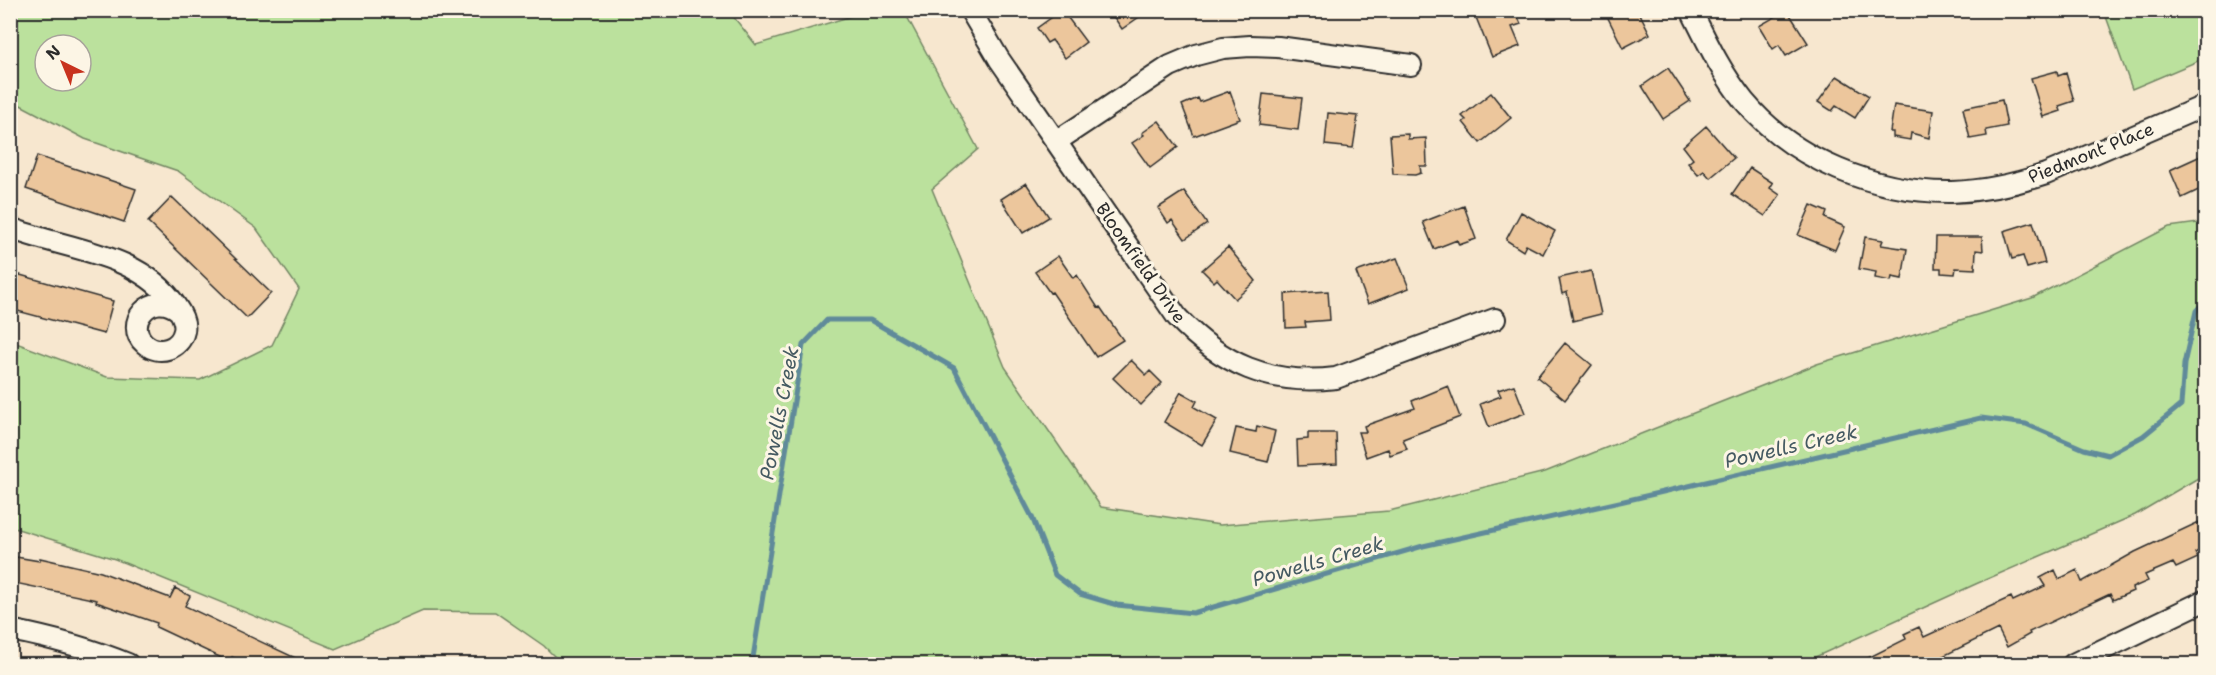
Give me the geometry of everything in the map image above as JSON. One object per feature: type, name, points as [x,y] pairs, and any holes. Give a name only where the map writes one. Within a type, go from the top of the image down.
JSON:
[{"type":"street","name":"Bloomfield Drive","points":[[970,10],[999,59],[1177,317],[1217,353],[1236,364],[1261,373],[1287,379],[1320,380],[1336,378],[1495,319]]},
{"type":"street","name":"Piedmont Place","points":[[1698,13],[1726,76],[1745,102],[1767,125],[1792,144],[1820,160],[1857,176],[1917,190],[1952,192],[1993,188],[2026,180],[2046,174],[2205,105]]},
{"type":"street","points":[[1057,141],[1170,66],[1196,55],[1223,48],[1278,47],[1411,65]]},
{"type":"street","points":[[10,228],[124,263],[151,279],[179,310]]},
{"type":"street","points":[[2073,664],[2205,600]]},
{"type":"street","points":[[10,630],[90,649],[128,664]]},
{"type":"green space","points":[[728,10],[756,45],[868,11],[904,11],[978,149],[932,189],[1005,367],[1101,507],[1220,525],[1389,511],[1545,472],[1817,364],[2032,298],[2169,227],[2205,222],[2205,474],[2135,515],[1800,664],[562,664],[544,646],[495,612],[423,611],[335,649],[115,559],[11,527],[11,341],[107,377],[200,380],[272,345],[299,289],[256,228],[178,171],[85,139],[11,100],[11,11]]},
{"type":"green space","points":[[2104,11],[2205,11],[2205,58],[2132,89]]},
{"type":"building","points":[[1062,10],[1086,42],[1065,58],[1052,40],[1047,43],[1037,28]]},
{"type":"building","points":[[1109,10],[1149,10],[1122,29]]},
{"type":"building","points":[[1473,10],[1515,10],[1521,24],[1512,27],[1520,46],[1492,57]]},
{"type":"building","points":[[1604,10],[1638,10],[1650,34],[1623,48]]},
{"type":"building","points":[[1787,10],[1808,43],[1786,56],[1779,45],[1773,49],[1759,26]]},
{"type":"building","points":[[1668,68],[1690,101],[1663,119],[1642,86]]},
{"type":"building","points":[[2057,71],[2058,76],[2066,73],[2074,101],[2059,106],[2061,111],[2043,117],[2031,78]]},
{"type":"building","points":[[1837,76],[1869,96],[1855,118],[1836,106],[1832,111],[1818,102]]},
{"type":"building","points":[[1230,91],[1240,119],[1194,136],[1182,105],[1198,98],[1200,102]]},
{"type":"building","points":[[1491,93],[1511,118],[1480,143],[1463,122],[1466,120],[1462,116]]},
{"type":"building","points":[[1263,94],[1302,98],[1298,130],[1259,125]]},
{"type":"building","points":[[2002,100],[2007,126],[1986,130],[1987,136],[1970,139],[1963,108]]},
{"type":"building","points":[[1894,105],[1933,111],[1929,138],[1911,133],[1910,140],[1893,137],[1893,132],[1890,132]]},
{"type":"building","points":[[1328,113],[1358,116],[1353,148],[1325,145]]},
{"type":"building","points":[[1159,121],[1178,147],[1150,168],[1132,143]]},
{"type":"building","points":[[1706,126],[1734,158],[1710,178],[1704,171],[1698,175],[1688,163],[1693,159],[1683,146]]},
{"type":"building","points":[[1408,134],[1408,139],[1426,138],[1427,166],[1420,166],[1421,173],[1415,175],[1393,174],[1390,135]]},
{"type":"building","points":[[2205,154],[2205,187],[2182,198],[2170,170]]},
{"type":"building","points":[[37,156],[136,189],[124,222],[26,189]]},
{"type":"building","points":[[1750,168],[1773,183],[1770,188],[1780,195],[1765,216],[1732,194]]},
{"type":"building","points":[[1026,183],[1049,217],[1023,233],[1001,199]]},
{"type":"building","points":[[1184,191],[1207,224],[1185,239],[1172,220],[1168,223],[1158,208]]},
{"type":"building","points":[[172,197],[271,293],[247,318],[148,222]]},
{"type":"building","points":[[1811,205],[1827,212],[1825,218],[1845,227],[1835,250],[1798,235]]},
{"type":"building","points":[[1464,206],[1476,239],[1459,245],[1457,240],[1434,249],[1423,222]]},
{"type":"building","points":[[1521,212],[1555,231],[1543,254],[1526,245],[1523,251],[1506,240]]},
{"type":"building","points":[[2033,222],[2045,263],[2027,268],[2023,256],[2012,259],[2004,231]]},
{"type":"building","points":[[1865,237],[1883,240],[1881,245],[1907,249],[1902,279],[1892,277],[1891,281],[1875,278],[1876,272],[1859,269]]},
{"type":"building","points":[[1936,237],[1982,237],[1983,251],[1976,250],[1975,269],[1956,268],[1955,274],[1941,273],[1941,268],[1935,268]]},
{"type":"building","points":[[1228,247],[1256,281],[1235,299],[1217,279],[1214,282],[1202,270]]},
{"type":"building","points":[[1058,256],[1073,278],[1077,275],[1098,308],[1100,307],[1123,340],[1096,357],[1052,292],[1050,293],[1035,272]]},
{"type":"building","points":[[1397,258],[1409,288],[1368,304],[1356,272]]},
{"type":"building","points":[[1591,271],[1601,314],[1573,321],[1567,292],[1562,294],[1559,278]]},
{"type":"building","points":[[13,273],[113,301],[104,334],[10,309],[10,284]]},
{"type":"building","points":[[1328,291],[1330,320],[1305,322],[1306,327],[1286,328],[1285,294]]},
{"type":"building","points":[[1565,343],[1592,365],[1565,400],[1537,377]]},
{"type":"building","points":[[1131,360],[1146,375],[1150,371],[1162,383],[1141,405],[1113,378]]},
{"type":"building","points":[[1514,385],[1525,413],[1489,427],[1480,404],[1501,396],[1498,390]]},
{"type":"building","points":[[1448,386],[1460,417],[1403,439],[1407,449],[1390,455],[1388,449],[1366,457],[1358,432],[1366,432],[1364,426],[1415,408],[1412,401]]},
{"type":"building","points":[[1181,392],[1197,401],[1194,407],[1217,420],[1202,445],[1164,422]]},
{"type":"building","points":[[1257,426],[1275,431],[1268,462],[1230,453],[1236,428],[1256,432]]},
{"type":"building","points":[[1308,433],[1336,433],[1337,464],[1298,466],[1297,440],[1308,439]]},
{"type":"building","points":[[2199,522],[2205,536],[2205,547],[2195,553],[2198,558],[2176,568],[2173,563],[2145,575],[2148,581],[2132,588],[2133,591],[2113,600],[2110,594],[2029,632],[2030,634],[2007,647],[1998,629],[1937,659],[1940,664],[1856,664],[1906,639],[1904,634],[1919,627],[1924,637],[2011,597],[2013,601],[2045,586],[2040,578],[2055,570],[2059,579],[2077,570],[2082,582],[2135,552]]},
{"type":"building","points":[[10,556],[40,561],[40,558],[101,572],[170,598],[175,588],[190,596],[185,606],[308,664],[249,664],[232,657],[230,662],[156,627],[157,623],[96,602],[97,600],[10,582]]},
{"type":"waterway","name":"Powells Creek","points":[[752,664],[803,345],[827,320],[870,320],[954,368],[1032,517],[1055,575],[1080,594],[1117,605],[1193,613],[1423,546],[1981,418],[2026,424],[2084,449],[2108,455],[2143,436],[2181,405],[2184,364],[2196,311],[2206,300]]}]
